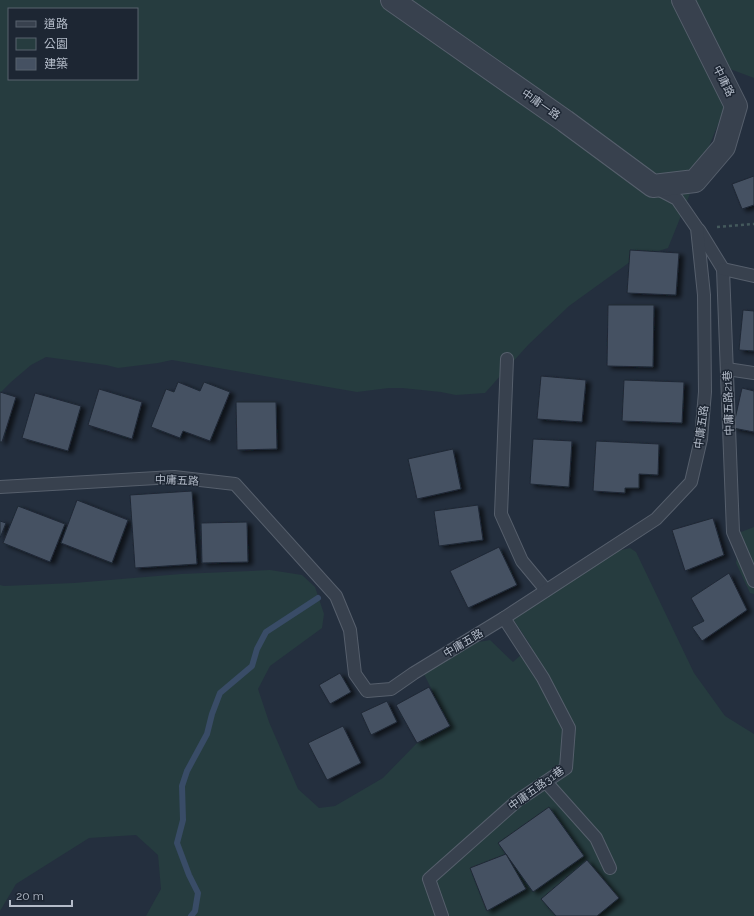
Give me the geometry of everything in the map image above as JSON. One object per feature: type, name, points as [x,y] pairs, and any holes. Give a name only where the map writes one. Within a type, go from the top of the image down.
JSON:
[{"type":"street","name":"中庸一路","points":[[392,0],[565,121],[653,186]]},
{"type":"street","name":"中庸路","points":[[653,186],[695,181],[724,147],[736,106],[683,0]]},
{"type":"lane","name":"中庸五路","points":[[0,487],[174,478],[235,484],[336,596],[350,630],[355,674],[367,691],[391,689],[414,673],[504,618],[656,519],[690,482],[701,439],[705,392],[704,295],[697,228],[677,199],[653,186]]},
{"type":"lane","points":[[697,228],[723,269],[754,276]]},
{"type":"lane","name":"中庸五路21巷","points":[[723,269],[733,532],[754,581]]},
{"type":"lane","points":[[507,359],[500,514],[522,561],[546,590]]},
{"type":"lane","points":[[727,369],[754,373]]},
{"type":"lane","name":"中庸五路31巷","points":[[442,916],[429,879],[516,800],[566,768],[569,728],[543,678],[504,618]]},
{"type":"lane","points":[[546,782],[596,838],[610,868]]},
{"type":"path","points":[[697,228],[754,224]]},
{"type":"green space","points":[[0,0],[754,0],[754,78],[730,69],[725,80],[725,107],[668,248],[634,259],[569,306],[528,345],[485,393],[456,395],[402,388],[357,392],[172,360],[118,368],[46,357],[31,365],[0,393]]},
{"type":"green space","points":[[754,527],[754,594],[750,593],[736,563],[741,532]]},
{"type":"green space","points":[[630,548],[636,552],[694,673],[725,716],[754,734],[754,916],[146,916],[161,889],[158,855],[136,835],[89,838],[16,884],[0,911],[0,585],[74,583],[181,574],[270,570],[302,575],[315,587],[324,614],[322,628],[270,666],[258,689],[269,722],[298,789],[319,808],[335,806],[383,778],[417,743],[450,726],[424,674],[473,643],[490,640],[513,662],[531,646],[513,619],[617,551]]},
{"type":"building","points":[[754,176],[754,205],[742,209],[732,184]]},
{"type":"building","points":[[630,250],[679,253],[676,295],[627,293]]},
{"type":"building","points":[[608,305],[654,305],[653,367],[607,366]]},
{"type":"building","points":[[743,310],[754,311],[754,351],[739,350]]},
{"type":"building","points":[[541,376],[586,380],[582,422],[537,419]]},
{"type":"building","points":[[624,380],[684,382],[682,423],[622,421]]},
{"type":"building","points":[[178,382],[200,391],[204,382],[230,392],[210,441],[183,431],[180,438],[151,427],[166,389],[174,392]]},
{"type":"building","points":[[742,388],[754,391],[754,432],[733,428]]},
{"type":"building","points":[[99,389],[142,402],[132,439],[88,425]]},
{"type":"building","points":[[0,392],[16,397],[2,442],[0,442]]},
{"type":"building","points":[[35,393],[81,406],[68,451],[22,438]]},
{"type":"building","points":[[236,402],[276,402],[277,449],[237,450]]},
{"type":"building","points":[[533,439],[572,441],[569,487],[530,484]]},
{"type":"building","points":[[596,441],[659,444],[658,475],[639,474],[639,488],[625,488],[625,493],[593,491]]},
{"type":"building","points":[[453,449],[461,489],[417,499],[408,459]]},
{"type":"building","points":[[192,491],[197,564],[135,568],[130,495]]},
{"type":"building","points":[[77,500],[128,520],[112,563],[61,543]]},
{"type":"building","points":[[478,505],[483,540],[439,546],[434,511]]},
{"type":"building","points":[[18,506],[65,524],[50,562],[3,543]]},
{"type":"building","points":[[713,518],[724,555],[685,571],[672,530]]},
{"type":"building","points":[[0,521],[6,523],[0,538]]},
{"type":"building","points":[[247,522],[248,562],[202,563],[201,523]]},
{"type":"building","points":[[499,547],[517,585],[468,608],[450,571]]},
{"type":"building","points":[[729,573],[747,610],[702,641],[692,627],[704,621],[691,598]]},
{"type":"building","points":[[340,673],[351,692],[330,704],[319,685]]},
{"type":"building","points":[[429,687],[450,726],[417,743],[396,705]]},
{"type":"building","points":[[387,701],[397,722],[371,735],[361,713]]},
{"type":"building","points":[[343,726],[361,763],[327,780],[308,743]]},
{"type":"building","points":[[549,807],[584,856],[533,892],[498,843]]},
{"type":"building","points":[[506,854],[526,889],[487,911],[470,868]]},
{"type":"building","points":[[587,860],[619,898],[597,916],[556,916],[541,899]]},
{"type":"waterway","points":[[191,916],[195,911],[198,893],[189,875],[177,843],[183,820],[182,786],[187,771],[207,734],[212,714],[220,693],[252,666],[257,649],[266,632],[318,598]]}]
